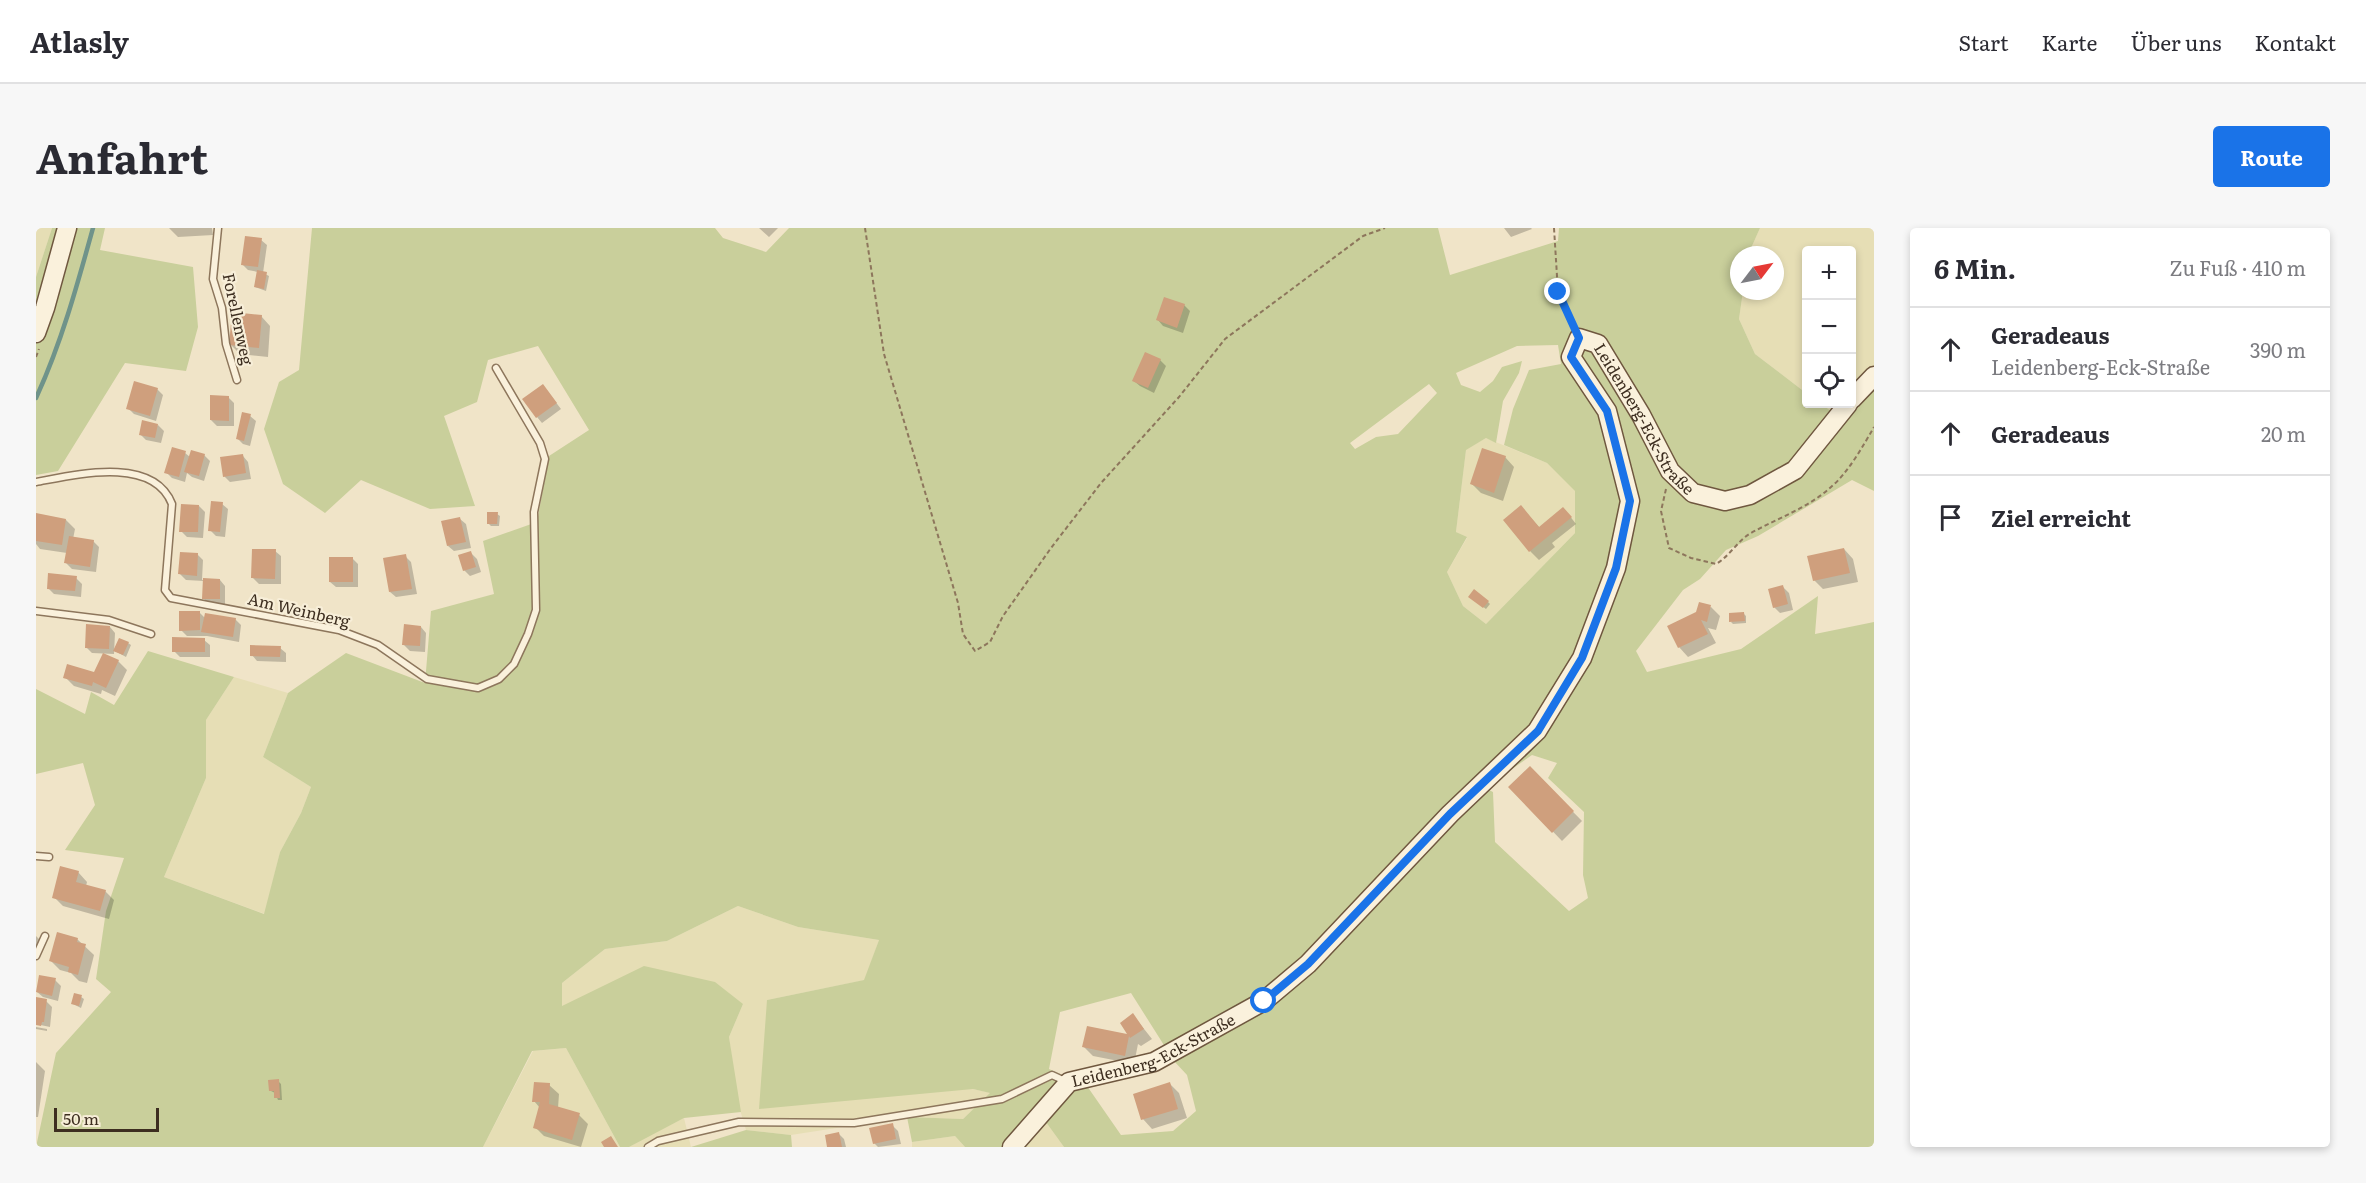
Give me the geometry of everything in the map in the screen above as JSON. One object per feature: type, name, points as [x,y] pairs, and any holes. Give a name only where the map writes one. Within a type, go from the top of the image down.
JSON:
[{"type":"street","points":[[36,333],[68,228]]},
{"type":"street","name":"Leidenberg-Eck-Straße","points":[[1012,1147],[1069,1082],[1154,1062],[1264,1001],[1308,964],[1450,814],[1538,731],[1582,658],[1616,568],[1630,501],[1607,411],[1571,357],[1579,338],[1598,344],[1641,415],[1670,471],[1694,493],[1725,501],[1750,495],[1795,470],[1845,408]]},
{"type":"street","points":[[1856,394],[1874,375]]},
{"type":"lane","name":"Forellenweg","points":[[218,228],[213,279],[222,308],[226,344],[237,380]]},
{"type":"lane","name":"Am Weinberg","points":[[36,483],[108,471],[131,473],[149,480],[168,492],[172,504],[165,590],[171,598],[339,630],[378,645],[427,679],[478,688],[499,679],[514,664],[536,610],[534,512],[545,459],[540,443],[496,369]]},
{"type":"lane","points":[[36,611],[109,620],[151,634]]},
{"type":"lane","points":[[36,856],[49,857]]},
{"type":"lane","points":[[36,956],[45,936]]},
{"type":"lane","points":[[648,1147],[658,1141],[738,1122],[854,1123],[1002,1100],[1052,1075],[1069,1082]]},
{"type":"path","points":[[865,228],[885,354],[958,603],[963,634],[975,651],[990,642],[1003,616],[1051,548],[1128,452],[1179,397],[1226,339],[1363,236],[1385,228]]},
{"type":"path","points":[[1554,228],[1558,292],[1579,338]]},
{"type":"path","points":[[1670,471],[1661,511],[1669,548],[1691,558],[1716,564],[1748,534],[1788,516],[1832,487],[1863,446],[1874,427]]},
{"type":"shaded area","points":[[36,228],[52,228],[36,277]]},
{"type":"shaded area","points":[[1760,228],[1874,228],[1874,388],[1856,408],[1856,246],[1802,246],[1802,390],[1755,354],[1739,319],[1742,300],[1784,300],[1784,246],[1752,246]]},
{"type":"shaded area","points":[[1826,408],[1856,408],[1844,421]]},
{"type":"shaded area","points":[[1486,438],[1547,463],[1576,491],[1575,533],[1486,624],[1463,606],[1447,572],[1467,538],[1456,532],[1466,449]]},
{"type":"shaded area","points":[[234,677],[288,693],[263,757],[311,787],[301,813],[280,852],[265,914],[164,877],[206,778],[206,720]]},
{"type":"shaded area","points":[[738,906],[798,927],[879,940],[865,980],[767,1000],[973,1089],[991,1093],[963,1119],[907,1117],[791,1135],[746,1130],[738,1103],[729,1037],[743,1004],[562,1007],[562,983],[605,949],[667,941]]},
{"type":"shaded area","points":[[566,1048],[620,1147],[483,1147],[533,1051]]},
{"type":"shaded area","points":[[1035,1107],[1064,1147],[1003,1147],[1009,1136]]},
{"type":"shaded area","points":[[684,1118],[691,1147],[629,1147],[644,1138]]},
{"type":"shaded area","points":[[955,1136],[965,1147],[912,1147],[912,1142]]},
{"type":"green space","points":[[52,228],[105,228],[100,250],[193,267],[198,327],[186,371],[125,363],[58,471],[36,475],[36,277]]},
{"type":"green space","points":[[312,228],[715,228],[723,238],[766,252],[789,228],[1438,228],[1450,275],[1558,241],[1559,228],[1760,228],[1752,246],[1730,246],[1730,300],[1742,300],[1739,319],[1755,354],[1802,390],[1802,408],[1827,408],[1844,420],[1874,388],[1874,491],[1852,480],[1758,536],[1726,550],[1700,579],[1683,590],[1636,651],[1647,672],[1741,649],[1818,596],[1815,634],[1874,622],[1874,1147],[1064,1147],[1035,1107],[1009,1136],[1003,1147],[965,1147],[955,1136],[912,1142],[907,1117],[963,1119],[990,1093],[973,1089],[759,1109],[767,1000],[864,980],[879,940],[798,927],[738,906],[667,941],[605,949],[562,983],[562,1006],[644,966],[715,982],[743,1004],[729,1037],[741,1112],[684,1118],[629,1147],[620,1147],[566,1048],[532,1051],[483,1147],[36,1147],[56,1053],[111,992],[96,979],[106,911],[124,858],[65,850],[95,805],[83,763],[36,774],[36,689],[85,714],[91,692],[114,705],[148,651],[234,677],[206,720],[206,778],[164,877],[264,914],[280,852],[301,813],[311,787],[263,757],[288,693],[346,653],[425,683],[431,611],[494,594],[483,541],[537,522],[549,456],[589,430],[538,346],[488,360],[477,402],[444,416],[475,506],[430,509],[361,480],[325,513],[283,484],[264,429],[279,382],[299,370]],"holes":[[[1558,345],[1561,364],[1529,370],[1513,409],[1504,445],[1547,463],[1575,491],[1575,533],[1486,624],[1463,606],[1447,572],[1467,537],[1456,532],[1466,450],[1486,438],[1496,443],[1503,401],[1519,373],[1522,361],[1502,367],[1493,381],[1480,392],[1461,385],[1456,373],[1517,346]],[[1429,384],[1437,393],[1398,434],[1376,437],[1355,449],[1350,443]],[[1532,755],[1557,763],[1548,778],[1584,812],[1583,875],[1588,898],[1569,911],[1495,842],[1493,792],[1483,787],[1505,765],[1512,769]],[[1131,993],[1174,1061],[1187,1075],[1196,1111],[1173,1131],[1121,1135],[1087,1086],[1049,1069],[1060,1012]]]},
{"type":"green space","points":[[746,1130],[791,1135],[792,1147],[691,1147]]},
{"type":"building","points":[[245,236],[262,238],[258,267],[241,265]]},
{"type":"building","points":[[257,270],[267,272],[264,289],[254,287]]},
{"type":"building","points":[[1164,297],[1185,304],[1177,328],[1156,320]]},
{"type":"building","points":[[232,312],[262,315],[259,348],[229,345]]},
{"type":"building","points":[[1145,352],[1161,359],[1148,388],[1132,381]]},
{"type":"building","points":[[134,381],[158,388],[150,416],[126,409]]},
{"type":"building","points":[[543,384],[557,403],[536,418],[522,399]]},
{"type":"building","points":[[210,395],[229,396],[229,421],[210,420]]},
{"type":"building","points":[[242,412],[251,414],[244,441],[236,439]]},
{"type":"building","points":[[142,420],[158,424],[155,438],[139,435]]},
{"type":"building","points":[[172,447],[186,451],[179,477],[164,473]]},
{"type":"building","points":[[1482,448],[1506,456],[1494,493],[1470,484]]},
{"type":"building","points":[[191,450],[205,454],[199,476],[184,472]]},
{"type":"building","points":[[243,454],[246,473],[223,477],[220,457]]},
{"type":"building","points":[[211,501],[223,502],[220,532],[208,531]]},
{"type":"building","points":[[181,504],[199,505],[198,532],[179,532]]},
{"type":"building","points":[[1521,505],[1539,527],[1563,507],[1572,517],[1529,552],[1503,520]]},
{"type":"building","points":[[487,512],[498,512],[497,524],[487,524]]},
{"type":"building","points":[[36,513],[66,519],[62,545],[36,541]]},
{"type":"building","points":[[460,517],[466,542],[447,546],[441,521]]},
{"type":"building","points":[[69,536],[94,540],[90,567],[64,563]]},
{"type":"building","points":[[1844,548],[1850,573],[1813,581],[1807,556]]},
{"type":"building","points":[[252,549],[276,549],[275,579],[251,578]]},
{"type":"building","points":[[471,551],[476,567],[463,571],[458,555]]},
{"type":"building","points":[[180,552],[198,553],[197,576],[178,574]]},
{"type":"building","points":[[406,554],[412,589],[389,592],[383,558]]},
{"type":"building","points":[[329,557],[353,557],[353,582],[329,582]]},
{"type":"building","points":[[48,573],[77,576],[75,591],[47,589]]},
{"type":"building","points":[[203,578],[220,579],[220,599],[202,599]]},
{"type":"building","points":[[1783,585],[1788,604],[1773,608],[1768,589]]},
{"type":"building","points":[[1474,589],[1489,601],[1483,608],[1468,597]]},
{"type":"building","points":[[1699,602],[1711,605],[1707,622],[1701,620],[1708,634],[1678,648],[1667,626],[1696,612]]},
{"type":"building","points":[[179,611],[200,611],[200,630],[179,631]]},
{"type":"building","points":[[1744,612],[1745,621],[1729,622],[1729,613]]},
{"type":"building","points":[[205,613],[236,618],[233,637],[201,632]]},
{"type":"building","points":[[86,624],[110,626],[109,649],[85,648]]},
{"type":"building","points":[[404,624],[421,626],[420,646],[402,645]]},
{"type":"building","points":[[172,637],[205,638],[205,652],[172,652]]},
{"type":"building","points":[[119,638],[129,642],[123,655],[113,651]]},
{"type":"building","points":[[250,645],[281,646],[280,657],[250,656]]},
{"type":"building","points":[[103,653],[119,660],[106,688],[93,682],[92,686],[63,678],[67,664],[94,672]]},
{"type":"building","points":[[1530,766],[1574,811],[1552,833],[1508,787]]},
{"type":"building","points":[[60,866],[79,871],[76,882],[106,890],[100,911],[52,898]]},
{"type":"building","points":[[57,932],[78,938],[77,942],[86,944],[78,975],[68,972],[69,967],[49,961]]},
{"type":"building","points":[[39,975],[56,978],[52,996],[36,992]]},
{"type":"building","points":[[74,993],[82,995],[79,1006],[71,1004]]},
{"type":"building","points":[[36,997],[47,999],[44,1022],[41,1026],[36,1025]]},
{"type":"building","points":[[1133,1013],[1144,1029],[1130,1038],[1129,1036],[1125,1056],[1082,1047],[1087,1026],[1127,1034],[1120,1023]]},
{"type":"building","points":[[279,1079],[280,1098],[274,1098],[274,1091],[269,1091],[268,1080]]},
{"type":"building","points":[[534,1082],[550,1083],[549,1104],[580,1113],[572,1140],[533,1128],[540,1102],[532,1102]]},
{"type":"building","points":[[1170,1082],[1178,1109],[1141,1120],[1133,1094]]},
{"type":"building","points":[[893,1123],[896,1139],[873,1144],[869,1128]]},
{"type":"building","points":[[839,1132],[842,1147],[827,1147],[825,1135]]},
{"type":"building","points":[[611,1136],[618,1147],[604,1147],[601,1142]]},
{"type":"waterway","points":[[36,398],[61,336],[93,228]]},
{"type":"route","points":[[1264,1001],[1308,964],[1450,814],[1538,731],[1582,658],[1616,568],[1630,501],[1607,411],[1571,357],[1579,338],[1558,292]]}]
